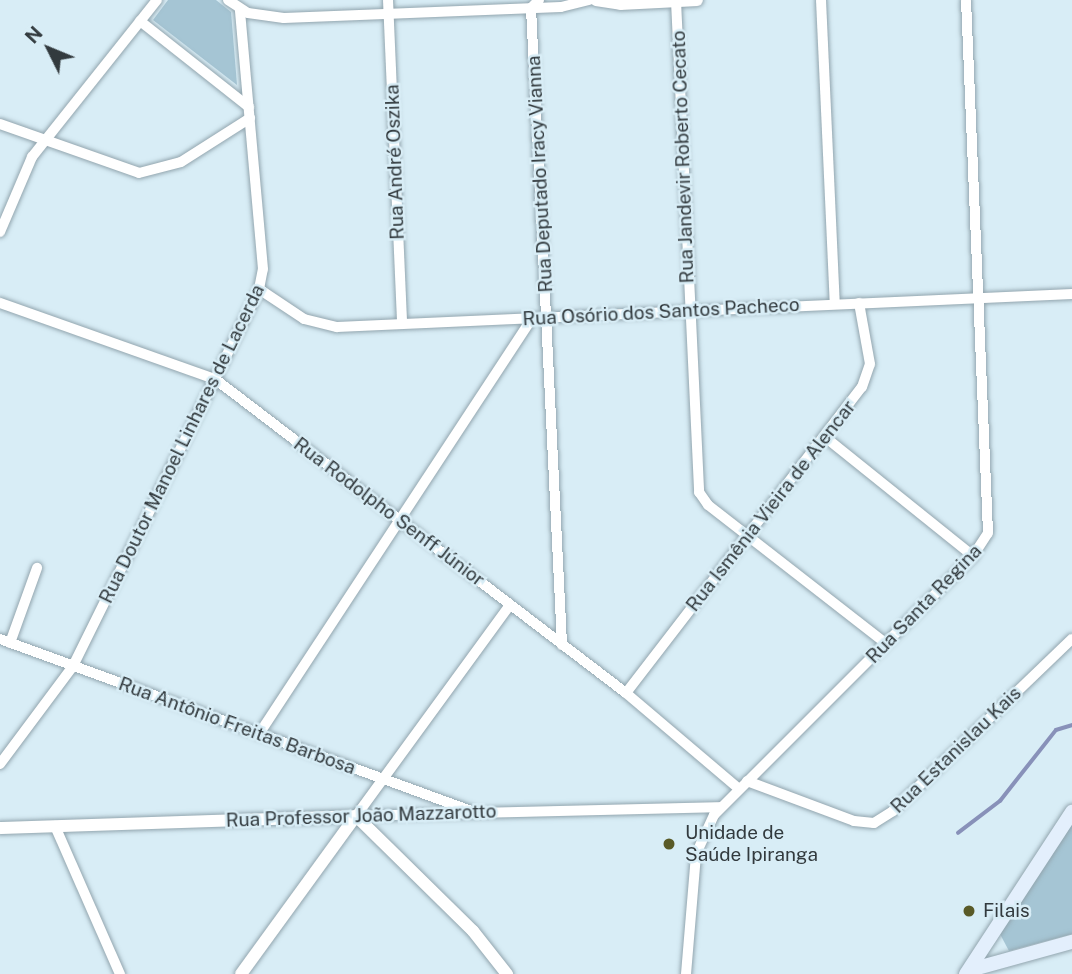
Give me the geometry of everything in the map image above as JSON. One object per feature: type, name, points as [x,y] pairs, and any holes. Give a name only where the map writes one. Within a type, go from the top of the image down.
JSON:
[{"type":"main road","points":[[968,972],[1072,812]]},
{"type":"main road","points":[[968,972],[1072,942]]},
{"type":"street","points":[[0,232],[18,182],[45,141],[156,0]]},
{"type":"street","points":[[228,0],[240,10],[284,18],[388,14],[589,0]]},
{"type":"street","name":"Rua André Oszika","points":[[388,0],[402,324]]},
{"type":"street","points":[[596,0],[697,0]]},
{"type":"street","points":[[821,0],[835,304]]},
{"type":"street","name":"Rua Santa Regina","points":[[686,974],[696,854],[706,827],[721,807],[985,541],[988,524],[966,0]]},
{"type":"street","name":"Rua Jandevir Roberto Cecato","points":[[676,1],[697,487],[708,505],[885,643]]},
{"type":"street","name":"Rua Deputado Iracy Vianna","points":[[535,4],[562,645]]},
{"type":"street","name":"Rua Doutor Manoel Linhares de Lacerda","points":[[0,764],[74,666],[259,289],[263,270],[240,10]]},
{"type":"street","points":[[0,124],[125,171],[153,172],[181,162],[249,112],[140,21]]},
{"type":"street","name":"Rua Osório dos Santos Pacheco","points":[[259,289],[314,323],[402,324],[1072,294]]},
{"type":"street","name":"Rua Rodolpho Senff Júnior","points":[[0,303],[215,379],[626,693],[739,789]]},
{"type":"street","name":"Rua Ismênia Vieira de Alencar","points":[[626,693],[825,437],[867,376],[870,351],[859,303]]},
{"type":"street","points":[[259,734],[532,318]]},
{"type":"street","points":[[825,437],[973,556]]},
{"type":"street","points":[[5,641],[37,568]]},
{"type":"street","points":[[241,974],[510,605]]},
{"type":"street","name":"Rua Estanislau Kais","points":[[747,781],[853,821],[874,823],[893,811],[1072,639]]},
{"type":"street","name":"Rua Antônio Freitas Barbosa","points":[[5,641],[474,812]]},
{"type":"street","name":"Rua Professor João Mazzarotto","points":[[0,828],[474,812],[721,807]]},
{"type":"street","points":[[356,816],[474,931],[507,974]]},
{"type":"street","points":[[55,826],[120,974]]},
{"type":"shaded area","points":[[168,0],[216,0],[231,12],[237,85],[153,20]]},
{"type":"shaded area","points":[[1072,820],[1072,934],[1009,951],[1000,934]]},
{"type":"waterway","points":[[958,833],[1000,801],[1056,730],[1072,725]]},
{"type":"place","name":"Unidade de Saúde Ipiranga","points":[[669,844]]},
{"type":"place","name":"Filais","points":[[969,911]]}]
